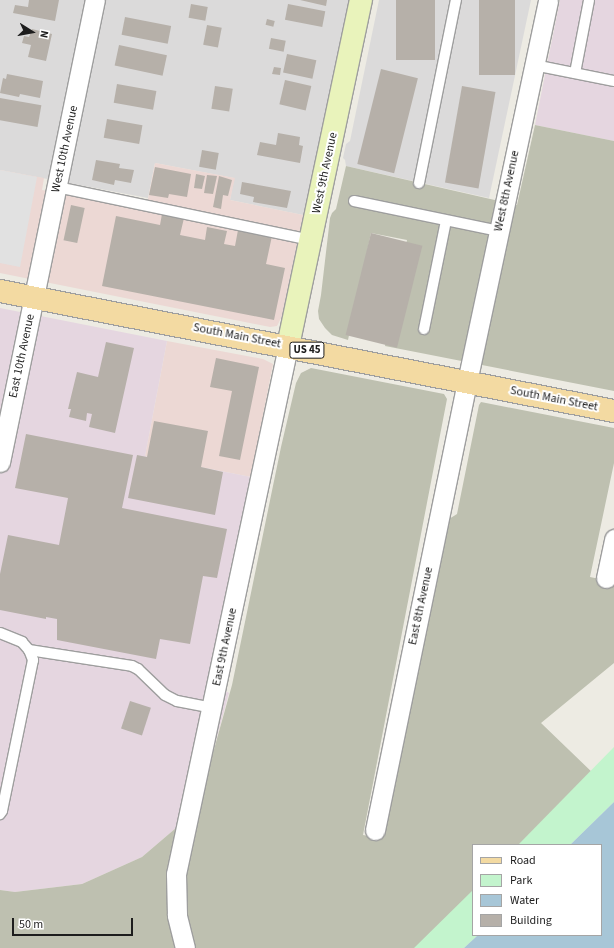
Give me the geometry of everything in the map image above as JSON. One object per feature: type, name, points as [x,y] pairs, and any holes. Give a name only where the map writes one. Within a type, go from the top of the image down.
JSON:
[{"type":"main road","name":"West 9th Avenue","points":[[288,346],[361,0]]},
{"type":"main road","name":"South Main Street","points":[[0,291],[288,346],[614,411]]},
{"type":"street","name":"West 10th Avenue","points":[[34,298],[95,0]]},
{"type":"street","name":"West 8th Avenue","points":[[467,382],[548,0]]},
{"type":"street","name":"East 10th Avenue","points":[[0,462],[34,298]]},
{"type":"street","name":"East 9th Avenue","points":[[185,948],[177,914],[176,874],[288,346]]},
{"type":"street","name":"East 8th Avenue","points":[[375,830],[467,382]]},
{"type":"street","points":[[606,578],[614,540]]},
{"type":"lane","points":[[418,183],[456,0]]},
{"type":"lane","points":[[575,73],[589,0]]},
{"type":"lane","points":[[534,65],[575,73],[613,78]]},
{"type":"lane","points":[[57,187],[310,240]]},
{"type":"lane","points":[[354,202],[499,231]]},
{"type":"lane","points":[[424,330],[446,221]]},
{"type":"lane","points":[[0,633],[22,642],[29,650],[33,660],[2,811],[0,814]]},
{"type":"lane","points":[[29,650],[132,666],[138,669],[165,695],[177,701],[212,708]]},
{"type":"shaded area","points":[[0,0],[350,0],[303,215],[230,200],[234,178],[155,163],[148,198],[0,170]]},
{"type":"shaded area","points":[[379,0],[531,0],[489,198],[346,166],[343,158],[346,144],[350,141]]},
{"type":"shaded area","points":[[560,0],[614,0],[614,141],[535,125]]},
{"type":"shaded area","points":[[535,125],[614,141],[614,391],[385,346],[407,240],[371,233],[348,340],[332,335],[325,328],[319,319],[318,311],[330,218],[336,209],[346,166],[517,205]]},
{"type":"shaded area","points":[[155,163],[235,178],[230,200],[303,215],[282,316],[277,326],[270,327],[0,273],[0,170],[44,178],[42,190],[146,209]]},
{"type":"shaded area","points":[[0,170],[37,177],[20,267],[0,263]]},
{"type":"shaded area","points":[[0,308],[167,341],[145,456],[251,477],[212,683],[229,693],[204,785],[183,822],[142,857],[82,884],[15,892],[0,890]]},
{"type":"shaded area","points":[[167,341],[263,359],[273,364],[251,477],[145,456]]},
{"type":"shaded area","points":[[311,368],[444,394],[447,399],[363,835],[381,838],[449,519],[457,514],[479,405],[481,402],[614,428],[614,463],[590,577],[614,582],[614,663],[541,723],[596,776],[526,844],[472,844],[472,898],[427,940],[415,948],[0,948],[0,890],[15,892],[82,884],[142,857],[183,822],[204,785],[232,685],[281,447],[296,383],[301,373]]},
{"type":"green space","points":[[614,747],[614,802],[571,844],[519,844]]},
{"type":"green space","points":[[472,891],[472,936],[477,936],[464,948],[414,948]]},
{"type":"water","points":[[614,802],[614,948],[464,948],[477,936],[602,936],[602,844],[571,844]]},
{"type":"building","points":[[29,0],[59,0],[55,21],[13,13],[15,5],[28,7]]},
{"type":"building","points":[[300,0],[327,0],[326,6]]},
{"type":"building","points":[[396,0],[435,0],[435,60],[396,60]]},
{"type":"building","points":[[479,0],[515,0],[515,75],[479,75]]},
{"type":"building","points":[[191,4],[208,7],[205,21],[189,18]]},
{"type":"building","points":[[288,4],[325,11],[322,27],[285,20]]},
{"type":"building","points":[[125,17],[171,26],[168,44],[122,35]]},
{"type":"building","points":[[267,19],[275,21],[273,27],[266,25]]},
{"type":"building","points":[[207,25],[222,28],[218,47],[203,45]]},
{"type":"building","points":[[32,29],[52,34],[46,61],[28,57],[31,45],[22,43],[24,36],[29,37]]},
{"type":"building","points":[[271,38],[286,41],[284,52],[269,49]]},
{"type":"building","points":[[119,45],[167,55],[163,76],[115,66]]},
{"type":"building","points":[[287,54],[316,60],[312,79],[283,73]]},
{"type":"building","points":[[274,67],[281,68],[280,75],[272,74]]},
{"type":"building","points":[[381,69],[418,78],[394,173],[357,164]]},
{"type":"building","points":[[7,74],[43,81],[40,98],[20,94],[19,97],[0,93],[3,78],[6,79]]},
{"type":"building","points":[[285,80],[311,86],[306,110],[279,104]]},
{"type":"building","points":[[117,84],[156,91],[153,110],[114,103]]},
{"type":"building","points":[[215,86],[233,89],[229,112],[211,109]]},
{"type":"building","points":[[462,86],[495,92],[478,188],[445,183]]},
{"type":"building","points":[[0,98],[41,105],[38,127],[0,120]]},
{"type":"building","points":[[107,119],[142,125],[139,144],[104,138]]},
{"type":"building","points":[[278,133],[300,137],[299,145],[303,146],[300,163],[257,155],[260,142],[276,145]]},
{"type":"building","points":[[202,150],[219,153],[216,170],[199,167]]},
{"type":"building","points":[[96,160],[120,164],[119,168],[134,170],[131,183],[115,180],[114,185],[92,180]]},
{"type":"building","points":[[155,167],[191,174],[187,197],[169,194],[168,198],[149,195]]},
{"type":"building","points":[[196,174],[205,176],[202,189],[194,188]]},
{"type":"building","points":[[207,175],[217,176],[213,194],[204,193]]},
{"type":"building","points":[[219,176],[232,180],[228,196],[223,195],[221,209],[213,207]]},
{"type":"building","points":[[242,182],[291,191],[287,208],[253,202],[254,197],[240,194]]},
{"type":"building","points":[[71,205],[85,208],[77,243],[64,240]]},
{"type":"building","points":[[162,214],[184,218],[180,235],[205,240],[207,227],[227,231],[224,244],[235,246],[238,230],[272,236],[266,264],[285,268],[274,320],[102,286],[116,216],[160,225]]},
{"type":"building","points":[[371,233],[422,246],[397,348],[346,335]]},
{"type":"building","points":[[106,342],[134,348],[115,433],[89,427],[92,414],[87,413],[86,421],[69,417],[71,409],[68,409],[77,372],[98,377]]},
{"type":"building","points":[[216,358],[259,367],[240,460],[219,456],[232,391],[210,387]]},
{"type":"building","points":[[154,421],[208,431],[201,467],[223,472],[215,515],[128,498],[137,455],[147,457]]},
{"type":"building","points":[[26,434],[133,455],[122,508],[227,529],[217,578],[203,576],[190,644],[160,639],[156,659],[57,640],[57,619],[46,617],[46,619],[0,610],[0,574],[8,535],[59,545],[68,498],[15,488]]},
{"type":"building","points":[[130,701],[151,708],[142,735],[121,729]]}]
